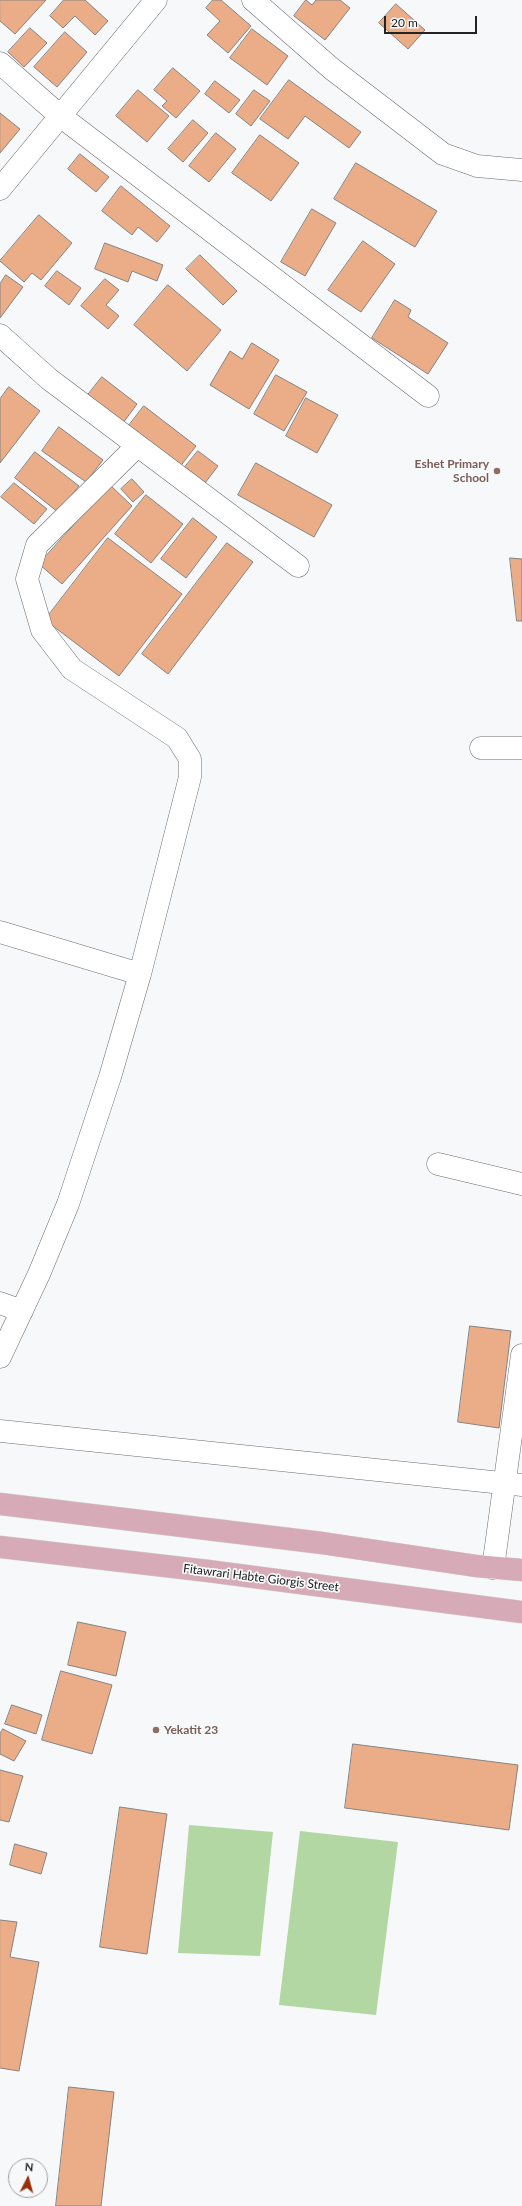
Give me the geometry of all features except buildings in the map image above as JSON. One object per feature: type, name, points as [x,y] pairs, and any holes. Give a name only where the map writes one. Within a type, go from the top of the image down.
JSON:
[{"type":"main road","points":[[0,1504],[154,1522],[493,1568],[522,1570]]},
{"type":"main road","name":"Fitawrari Habte Giorgis Street","points":[[0,1546],[522,1612]]},
{"type":"street","points":[[0,189],[59,115],[156,0]]},
{"type":"street","points":[[253,0],[332,70],[443,154],[477,166],[522,170]]},
{"type":"street","points":[[0,64],[59,115],[428,396]]},
{"type":"street","points":[[0,335],[48,379],[298,566]]},
{"type":"street","points":[[0,1357],[22,1311],[68,1204],[110,1077],[140,974],[190,777],[190,759],[177,738],[72,669],[42,630],[27,579],[37,545],[137,446]]},
{"type":"street","points":[[481,748],[522,748]]},
{"type":"street","points":[[0,932],[140,974]]},
{"type":"street","points":[[438,1164],[522,1184]]},
{"type":"street","points":[[0,1303],[22,1311]]},
{"type":"street","points":[[493,1568],[513,1484],[522,1355]]},
{"type":"street","points":[[0,1431],[513,1484]]},
{"type":"green space","points":[[189,1825],[273,1832],[260,1956],[178,1953]]},
{"type":"green space","points":[[300,1831],[398,1842],[376,2015],[279,2005]]},
{"type":"place","name":"Eshet Primary School","points":[[497,471]]},
{"type":"place","name":"Yekatit 23","points":[[156,1730]]}]
